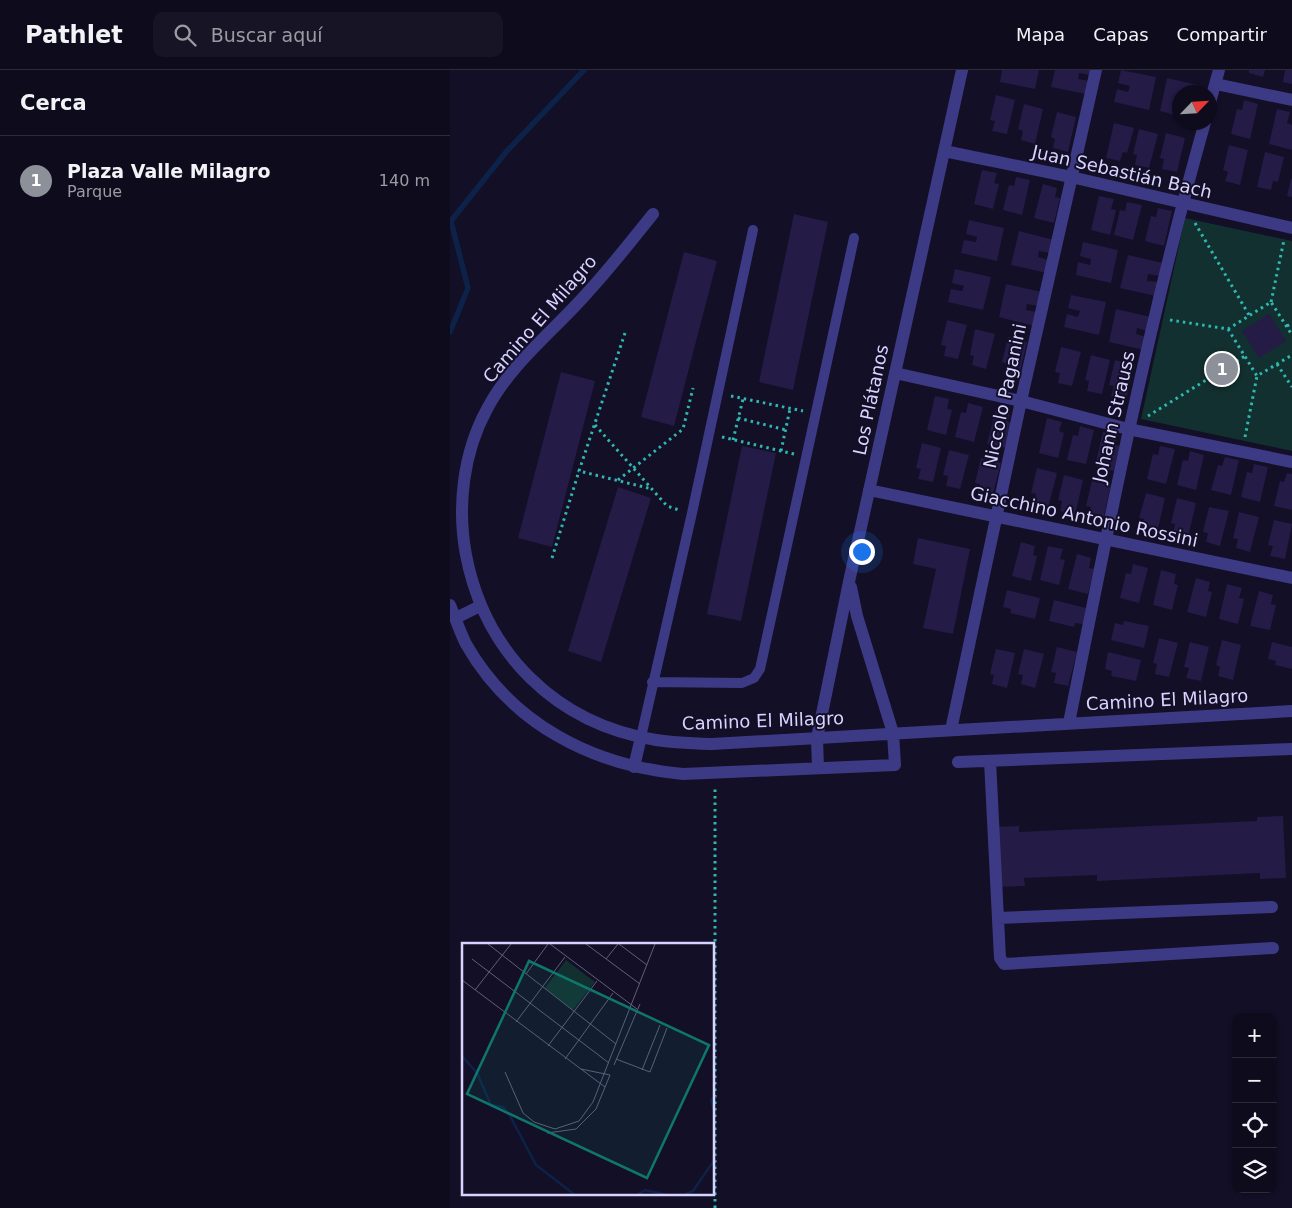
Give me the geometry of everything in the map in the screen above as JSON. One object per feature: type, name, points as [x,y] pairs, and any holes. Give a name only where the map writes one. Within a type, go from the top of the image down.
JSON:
[{"type":"street","name":"Los Plátanos","points":[[818,768],[818,738],[850,578],[962,70]]},
{"type":"street","name":"Niccolo Paganini","points":[[951,730],[1021,400],[1096,70]]},
{"type":"street","points":[[1219,70],[1216,84],[1292,100]]},
{"type":"street","name":"Johann Strauss","points":[[1069,723],[1128,429],[1182,202],[1203,130]]},
{"type":"street","name":"Juan Sebastián Bach","points":[[944,151],[1182,202],[1289,228]]},
{"type":"street","name":"Camino El Milagro","points":[[653,214],[588,293],[510,375],[487,407],[475,434],[461,508],[466,552],[473,586],[480,606],[497,640],[513,660],[553,698],[582,715],[612,728],[641,737],[656,740],[712,744],[1292,711]]},
{"type":"street","points":[[895,373],[1021,400],[1128,429],[1292,462]]},
{"type":"street","name":"Giacchino Antonio Rossini","points":[[869,490],[1292,578]]},
{"type":"street","points":[[450,605],[466,642],[484,671],[534,720],[587,752],[634,767],[683,774],[895,765],[893,733],[857,616],[850,578]]},
{"type":"street","points":[[456,618],[480,606]]},
{"type":"street","points":[[634,767],[641,737]]},
{"type":"street","points":[[958,762],[1292,749]]},
{"type":"street","points":[[990,761],[1000,958],[1004,964],[1273,948]]},
{"type":"street","points":[[998,918],[1272,907]]},
{"type":"lane","points":[[641,737],[753,230]]},
{"type":"lane","points":[[652,682],[742,683],[754,678],[760,669],[854,238]]},
{"type":"path","points":[[1182,202],[1250,315]]},
{"type":"path","points":[[1154,317],[1228,329],[1271,302],[1289,228]]},
{"type":"path","points":[[1271,302],[1292,335]]},
{"type":"path","points":[[1287,326],[1292,322]]},
{"type":"path","points":[[1228,329],[1257,376],[1243,452]]},
{"type":"path","points":[[552,558],[625,333]]},
{"type":"path","points":[[1257,376],[1292,354]]},
{"type":"path","points":[[1128,429],[1245,356]]},
{"type":"path","points":[[1277,364],[1292,387]]},
{"type":"path","points":[[618,480],[683,429],[694,388]]},
{"type":"path","points":[[718,394],[816,414]]},
{"type":"path","points":[[733,440],[743,399]]},
{"type":"path","points":[[781,451],[790,408]]},
{"type":"path","points":[[738,418],[786,430]]},
{"type":"path","points":[[594,425],[666,506],[692,513]]},
{"type":"path","points":[[709,434],[806,457]]},
{"type":"path","points":[[579,471],[652,488]]},
{"type":"path","points":[[715,1208],[716,772]]},
{"type":"green space","points":[[1185,218],[1292,241],[1292,451],[1141,419]]},
{"type":"building","points":[[1002,70],[1039,70],[1035,89],[1000,82]]},
{"type":"building","points":[[1055,70],[1092,70],[1091,75],[1079,73],[1078,79],[1090,81],[1086,94],[1051,87]]},
{"type":"building","points":[[1121,70],[1156,77],[1149,110],[1114,102],[1117,89],[1128,92],[1130,86],[1118,83]]},
{"type":"building","points":[[1249,70],[1265,70],[1263,77],[1249,73]]},
{"type":"building","points":[[1285,70],[1292,70],[1292,84],[1283,82]]},
{"type":"building","points":[[1167,78],[1198,85],[1172,85],[1172,114],[1160,111]]},
{"type":"building","points":[[996,95],[1015,100],[1007,134],[992,131],[995,121],[990,120]]},
{"type":"building","points":[[1244,100],[1258,104],[1250,139],[1231,134],[1237,109],[1242,110]]},
{"type":"building","points":[[1024,104],[1043,109],[1035,144],[1021,140],[1023,131],[1018,129]]},
{"type":"building","points":[[1277,109],[1290,112],[1287,123],[1292,125],[1292,150],[1269,144]]},
{"type":"building","points":[[1057,112],[1076,117],[1068,152],[1053,148],[1055,139],[1051,137]]},
{"type":"building","points":[[1114,123],[1134,128],[1127,153],[1123,152],[1120,161],[1106,158]]},
{"type":"building","points":[[1139,129],[1158,134],[1149,168],[1135,165],[1137,155],[1133,154]]},
{"type":"building","points":[[1166,133],[1185,138],[1177,172],[1162,169],[1164,159],[1160,158]]},
{"type":"building","points":[[1229,145],[1248,150],[1240,185],[1225,181],[1228,172],[1223,170]]},
{"type":"building","points":[[1265,152],[1284,157],[1278,182],[1273,181],[1271,190],[1257,187]]},
{"type":"building","points":[[982,170],[997,173],[994,183],[999,184],[993,209],[974,204]]},
{"type":"building","points":[[1016,177],[1030,180],[1022,215],[1003,210],[1009,185],[1014,186]]},
{"type":"building","points":[[1292,179],[1292,197],[1287,196]]},
{"type":"building","points":[[1043,184],[1057,188],[1055,197],[1060,198],[1054,223],[1034,218]]},
{"type":"building","points":[[1099,196],[1114,199],[1111,209],[1116,210],[1110,235],[1091,230]]},
{"type":"building","points":[[1127,202],[1142,205],[1133,240],[1114,235],[1120,210],[1125,211]]},
{"type":"building","points":[[1158,208],[1172,211],[1164,246],[1145,241],[1151,216],[1156,217]]},
{"type":"building","points":[[794,214],[828,222],[793,390],[759,382]]},
{"type":"building","points":[[969,220],[1004,228],[997,261],[961,253],[964,240],[976,242],[977,237],[966,234]]},
{"type":"building","points":[[1019,231],[1054,240],[1051,253],[1039,251],[1038,257],[1049,260],[1047,273],[1011,265]]},
{"type":"building","points":[[1083,242],[1118,250],[1111,283],[1076,275],[1078,262],[1090,265],[1091,259],[1080,256]]},
{"type":"building","points":[[684,252],[717,261],[674,426],[641,417]]},
{"type":"building","points":[[1128,255],[1163,263],[1160,276],[1148,274],[1147,281],[1159,282],[1156,296],[1120,288]]},
{"type":"building","points":[[955,269],[991,277],[983,310],[948,302],[951,289],[962,291],[964,286],[952,283]]},
{"type":"building","points":[[1006,284],[1042,292],[1039,306],[1027,304],[1026,310],[1037,312],[1034,326],[999,317]]},
{"type":"building","points":[[1071,295],[1106,302],[1099,335],[1064,327],[1067,314],[1078,317],[1080,311],[1068,308]]},
{"type":"building","points":[[1116,309],[1151,317],[1148,331],[1137,328],[1136,334],[1147,337],[1144,350],[1109,342]]},
{"type":"building","points":[[1269,314],[1286,341],[1259,358],[1242,331]]},
{"type":"building","points":[[947,320],[967,325],[958,359],[944,356],[946,346],[941,345]]},
{"type":"building","points":[[975,329],[995,334],[986,369],[972,365],[974,356],[970,355]]},
{"type":"building","points":[[1008,337],[1027,342],[1019,377],[1005,373],[1007,364],[1002,362]]},
{"type":"building","points":[[1061,347],[1081,352],[1072,386],[1058,383],[1060,373],[1055,372]]},
{"type":"building","points":[[1091,355],[1110,360],[1102,394],[1087,391],[1089,381],[1085,380]]},
{"type":"building","points":[[1115,360],[1134,365],[1126,400],[1111,396],[1114,386],[1109,385]]},
{"type":"building","points":[[561,372],[595,381],[552,547],[518,538]]},
{"type":"building","points":[[935,396],[949,399],[947,409],[952,410],[946,435],[927,430]]},
{"type":"building","points":[[968,403],[983,407],[974,442],[955,437],[961,412],[966,413]]},
{"type":"building","points":[[996,409],[1010,412],[1008,422],[1013,423],[1007,448],[987,444]]},
{"type":"building","points":[[1047,418],[1062,422],[1059,431],[1064,433],[1058,458],[1039,453]]},
{"type":"building","points":[[1080,426],[1094,430],[1086,464],[1067,460],[1073,435],[1078,436]]},
{"type":"building","points":[[1103,432],[1118,435],[1115,445],[1120,446],[1114,471],[1095,466]]},
{"type":"building","points":[[922,443],[941,448],[933,482],[918,479],[921,469],[916,468]]},
{"type":"building","points":[[742,446],[776,453],[741,621],[707,614]]},
{"type":"building","points":[[1160,446],[1175,449],[1166,484],[1147,479],[1153,454],[1158,455]]},
{"type":"building","points":[[949,450],[969,455],[960,489],[946,486],[948,476],[943,475]]},
{"type":"building","points":[[1190,451],[1204,455],[1196,490],[1177,485],[1183,460],[1188,461]]},
{"type":"building","points":[[1225,457],[1239,460],[1231,495],[1211,490],[1218,465],[1222,466]]},
{"type":"building","points":[[981,458],[1001,463],[992,497],[978,493],[980,484],[975,483]]},
{"type":"building","points":[[1254,464],[1268,467],[1260,502],[1241,497],[1247,472],[1252,473]]},
{"type":"building","points":[[1037,468],[1057,473],[1048,508],[1034,504],[1036,494],[1031,493]]},
{"type":"building","points":[[1287,473],[1292,474],[1292,510],[1274,506],[1280,481],[1284,482]]},
{"type":"building","points":[[1064,475],[1083,480],[1075,515],[1060,511],[1062,501],[1058,500]]},
{"type":"building","points":[[1092,481],[1111,485],[1103,520],[1088,516],[1091,507],[1086,506]]},
{"type":"building","points":[[618,487],[651,498],[601,662],[568,651]]},
{"type":"building","points":[[1146,493],[1165,498],[1157,533],[1142,529],[1144,519],[1139,518]]},
{"type":"building","points":[[1177,498],[1196,503],[1188,537],[1173,534],[1175,524],[1171,523]]},
{"type":"building","points":[[1209,507],[1229,511],[1220,546],[1206,542],[1208,533],[1203,532]]},
{"type":"building","points":[[1239,512],[1259,517],[1250,552],[1236,548],[1238,539],[1233,538]]},
{"type":"building","points":[[1274,520],[1292,524],[1285,559],[1270,556],[1273,546],[1268,545]]},
{"type":"building","points":[[918,538],[970,549],[953,634],[923,628],[936,569],[913,564]]},
{"type":"building","points":[[1021,542],[1035,546],[1033,555],[1037,556],[1031,581],[1012,576]]},
{"type":"building","points":[[1048,546],[1063,549],[1060,559],[1065,560],[1059,585],[1040,580]]},
{"type":"building","points":[[1077,554],[1091,558],[1089,568],[1094,569],[1088,594],[1068,589]]},
{"type":"building","points":[[1133,564],[1148,568],[1139,603],[1120,598],[1126,573],[1131,574]]},
{"type":"building","points":[[1161,570],[1176,574],[1174,584],[1178,585],[1172,610],[1153,605]]},
{"type":"building","points":[[1196,578],[1210,582],[1208,591],[1212,592],[1206,617],[1187,612]]},
{"type":"building","points":[[1227,584],[1242,588],[1239,598],[1244,599],[1238,624],[1219,619]]},
{"type":"building","points":[[1007,590],[1040,598],[1035,619],[1010,613],[1011,609],[1003,607]]},
{"type":"building","points":[[1259,591],[1273,595],[1271,604],[1276,605],[1270,630],[1250,626]]},
{"type":"building","points":[[1054,600],[1086,608],[1083,624],[1075,623],[1074,627],[1049,621]]},
{"type":"building","points":[[1124,621],[1149,626],[1144,648],[1111,640],[1115,623],[1123,625]]},
{"type":"building","points":[[1159,638],[1178,643],[1169,677],[1155,674],[1157,664],[1153,663]]},
{"type":"building","points":[[1222,640],[1241,645],[1233,680],[1218,676],[1220,667],[1216,665]]},
{"type":"building","points":[[1190,642],[1209,647],[1201,681],[1186,678],[1189,668],[1184,667]]},
{"type":"building","points":[[1272,642],[1292,647],[1292,669],[1275,665],[1276,661],[1268,659]]},
{"type":"building","points":[[1057,647],[1077,652],[1068,686],[1054,683],[1056,673],[1051,672]]},
{"type":"building","points":[[996,649],[1015,653],[1007,688],[992,684],[994,675],[990,674]]},
{"type":"building","points":[[1024,649],[1044,654],[1035,688],[1021,684],[1023,675],[1018,674]]},
{"type":"building","points":[[1108,652],[1141,660],[1136,681],[1111,676],[1112,671],[1105,669]]},
{"type":"building","points":[[1283,816],[1286,878],[1260,879],[1260,873],[1097,881],[1097,875],[1024,878],[1025,886],[998,887],[995,827],[1019,826],[1019,832],[1257,821],[1257,817]]},
{"type":"waterway","points":[[450,332],[468,288],[451,221],[506,152],[584,70]]},
{"type":"place","name":"Plaza Valle Milagro","points":[[1222,369]]}]
